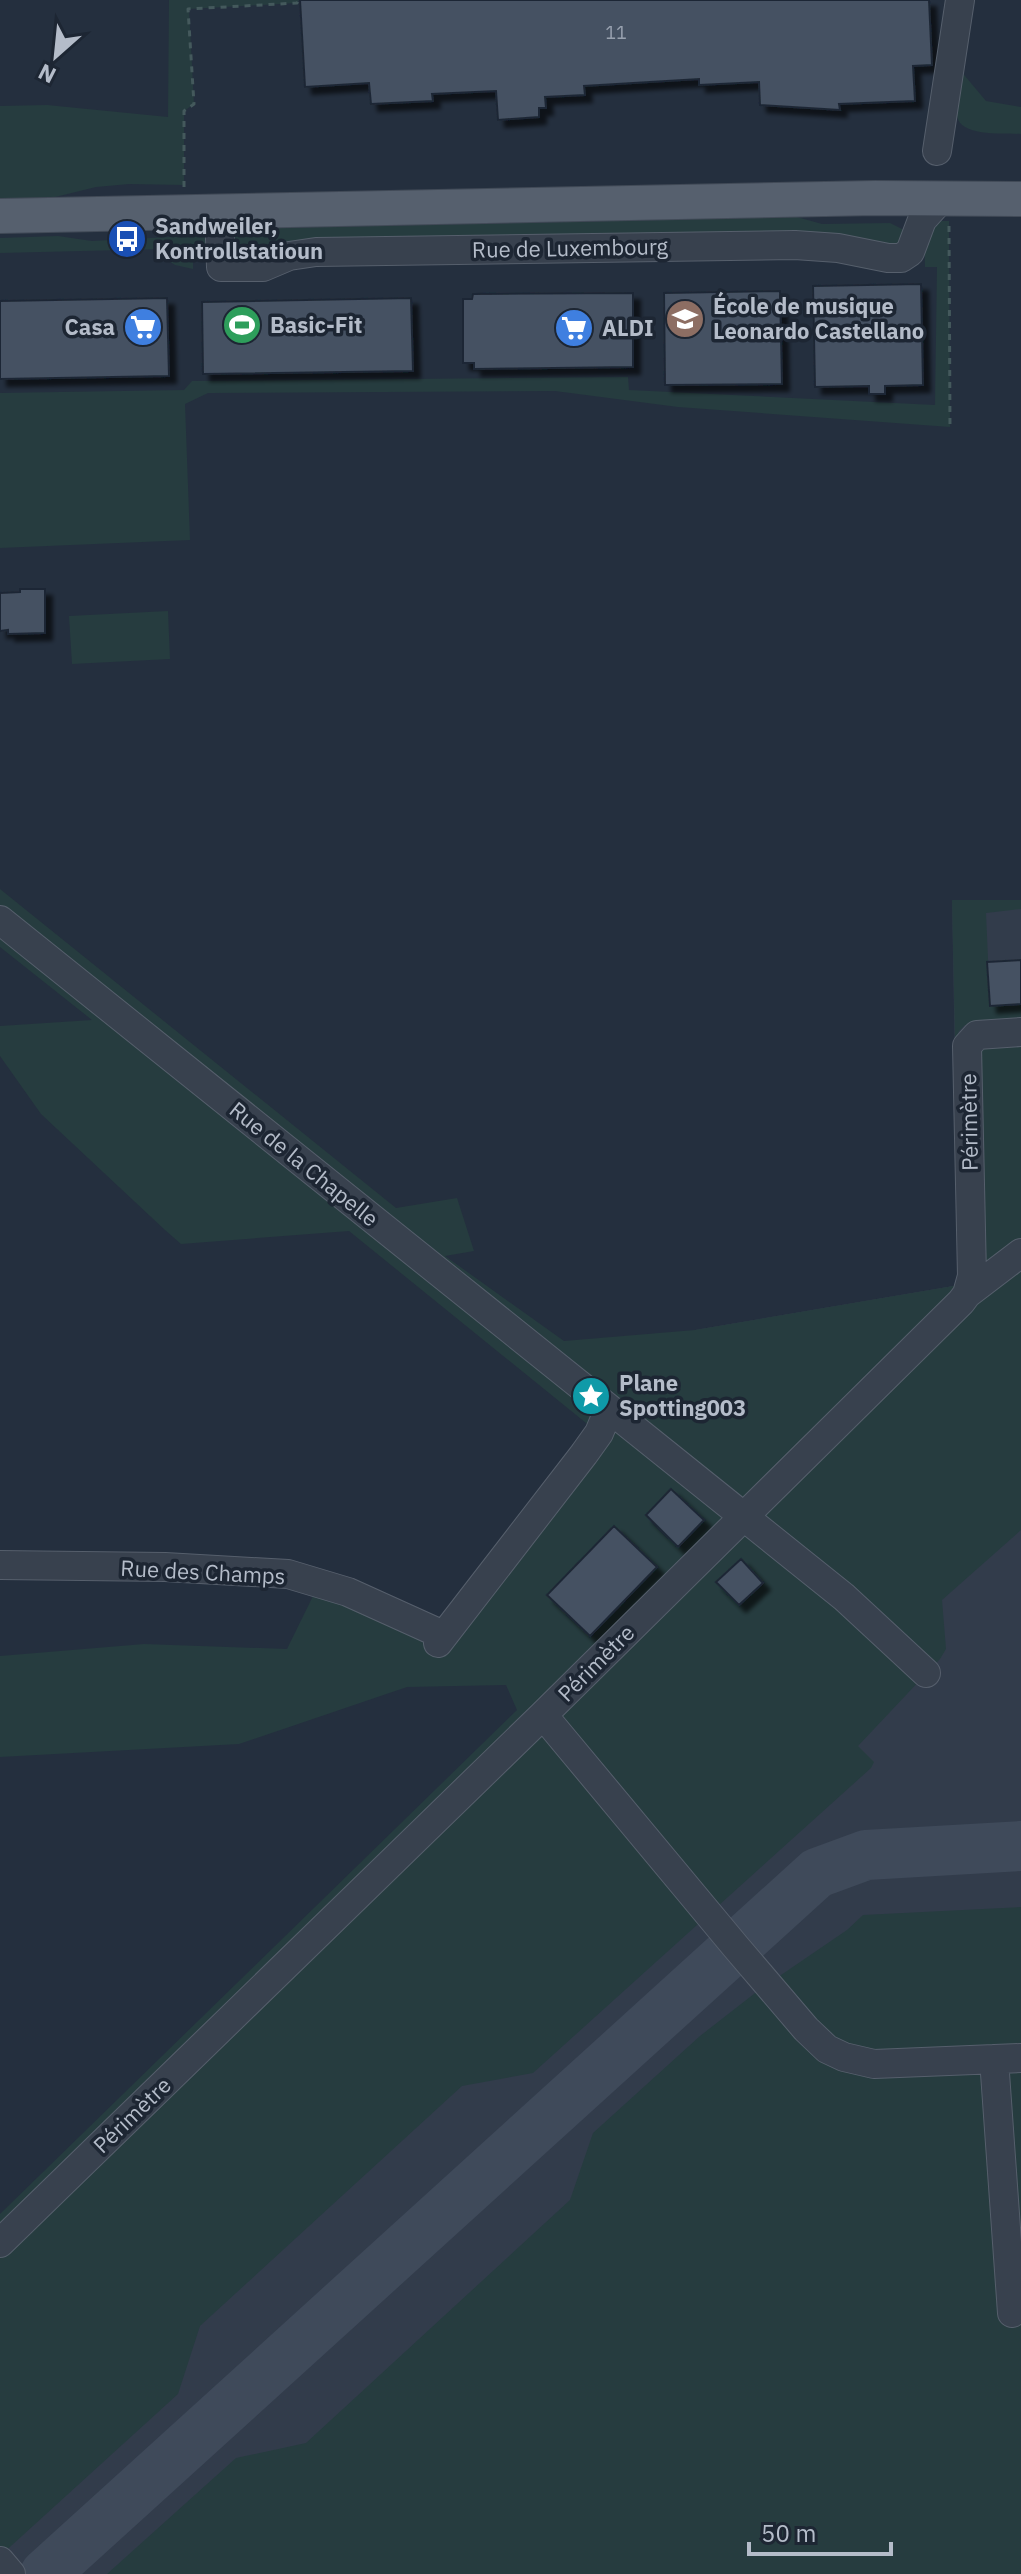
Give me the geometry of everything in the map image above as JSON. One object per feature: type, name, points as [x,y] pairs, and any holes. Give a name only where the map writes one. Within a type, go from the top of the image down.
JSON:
[{"type":"main road","name":"Rue de Luxembourg","points":[[0,216],[1021,199]]},
{"type":"street","points":[[937,151],[960,0]]},
{"type":"street","name":"Rue de Luxembourg","points":[[219,211],[221,267],[263,267],[306,252],[779,245],[838,248],[901,258],[910,252],[922,220],[946,198]]},
{"type":"street","name":"Rue de la Chapelle","points":[[0,920],[743,1517],[771,1556],[844,1597],[926,1673]]},
{"type":"street","name":"Périmètre","points":[[0,2243],[543,1715],[961,1302],[967,1294],[972,1276],[967,1046],[977,1035],[1021,1032]]},
{"type":"street","points":[[967,1294],[1021,1253]]},
{"type":"street","name":"Rue des Champs","points":[[0,1565],[165,1567],[288,1574],[348,1592],[440,1639],[584,1454],[599,1433],[609,1409]]},
{"type":"street","points":[[543,1715],[746,1959],[827,2049],[844,2057],[874,2064],[1008,2059],[1012,2313]]},
{"type":"street","points":[[0,2561],[11,2574]]},
{"type":"path","points":[[183,212],[184,111],[194,104],[188,9],[297,3],[298,0]]},
{"type":"path","points":[[946,198],[950,427]]},
{"type":"shaded area","points":[[952,900],[1021,900],[1021,2574],[0,2574],[0,2225],[536,1705],[695,1330],[959,1285]]},
{"type":"green space","points":[[169,0],[299,0],[297,3],[189,9],[194,104],[184,111],[184,185],[129,184],[96,187],[43,200],[0,201],[0,106],[47,105],[168,117]]},
{"type":"green space","points":[[960,70],[986,101],[1021,107],[1021,134],[974,131],[960,123],[956,105]]},
{"type":"green space","points":[[797,217],[822,224],[890,223],[906,231],[901,244],[887,250],[238,258],[230,246],[235,229]]},
{"type":"green space","points":[[938,221],[949,221],[950,427],[678,407],[555,391],[208,393],[185,404],[190,540],[0,548],[0,393],[184,390],[192,381],[628,377],[629,390],[935,405],[937,267],[925,267],[924,230]]},
{"type":"green space","points":[[207,235],[208,247],[193,248],[193,269],[175,265],[164,258],[164,249],[0,253],[0,238],[58,236],[92,241]]},
{"type":"green space","points":[[168,611],[170,659],[72,664],[69,616]]},
{"type":"green space","points":[[0,889],[396,1208],[457,1198],[474,1251],[445,1256],[564,1341],[695,1330],[959,1285],[981,1045],[1021,1043],[1021,1530],[942,1600],[946,1649],[858,1746],[874,1762],[871,1768],[533,2073],[462,2086],[200,2326],[178,2394],[0,2556],[0,2214],[517,1710],[506,1685],[407,1687],[239,1744],[0,1757],[0,1656],[144,1644],[287,1649],[314,1594],[286,1580],[443,1634],[607,1440],[349,1231],[181,1244],[165,1230],[41,1114],[0,1056],[0,1026],[92,1020],[0,947]]},
{"type":"green space","points":[[952,900],[1021,900],[1021,909],[986,913],[990,1005],[1021,1004],[1021,1023],[965,1025],[955,1041]]},
{"type":"green space","points":[[1021,1907],[1021,2574],[107,2574],[236,2458],[306,2443],[570,2200],[593,2133],[700,2036],[759,1990],[847,1930],[863,1915]]},
{"type":"building","points":[[300,0],[929,0],[932,65],[913,66],[915,101],[839,104],[840,110],[760,105],[759,82],[699,85],[699,79],[584,86],[585,95],[545,97],[546,108],[539,108],[539,117],[498,120],[496,91],[432,94],[433,101],[371,104],[369,83],[305,87]]},
{"type":"building","points":[[921,284],[923,385],[885,386],[885,394],[869,394],[869,386],[815,387],[813,286]]},
{"type":"building","points":[[780,291],[782,384],[665,385],[664,293]]},
{"type":"building","points":[[633,293],[633,367],[474,369],[474,363],[463,363],[463,299],[472,299],[473,294]]},
{"type":"building","points":[[167,298],[169,376],[0,379],[0,301]]},
{"type":"building","points":[[411,298],[413,371],[203,374],[202,302]]},
{"type":"building","points":[[20,589],[45,589],[45,633],[8,634],[8,630],[0,631],[0,593],[20,592]]},
{"type":"building","points":[[1021,960],[1021,1004],[990,1006],[987,962]]},
{"type":"building","points":[[671,1489],[704,1520],[678,1547],[646,1515]]},
{"type":"building","points":[[614,1526],[657,1567],[590,1636],[547,1595]]},
{"type":"building","points":[[741,1559],[763,1583],[739,1605],[716,1582]]},
{"type":"taxiway","points":[[45,2574],[817,1873],[866,1855],[1021,1846]]},
{"type":"place","name":"Sandweiler, Kontrollstatioun","points":[[127,239]]},
{"type":"place","name":"École de musique Leonardo Castellano","points":[[685,319]]},
{"type":"place","name":"Basic-Fit","points":[[242,325]]},
{"type":"place","name":"Casa","points":[[143,327]]},
{"type":"place","name":"ALDI","points":[[574,328]]},
{"type":"place","name":"Plane Spotting003","points":[[591,1396]]}]
